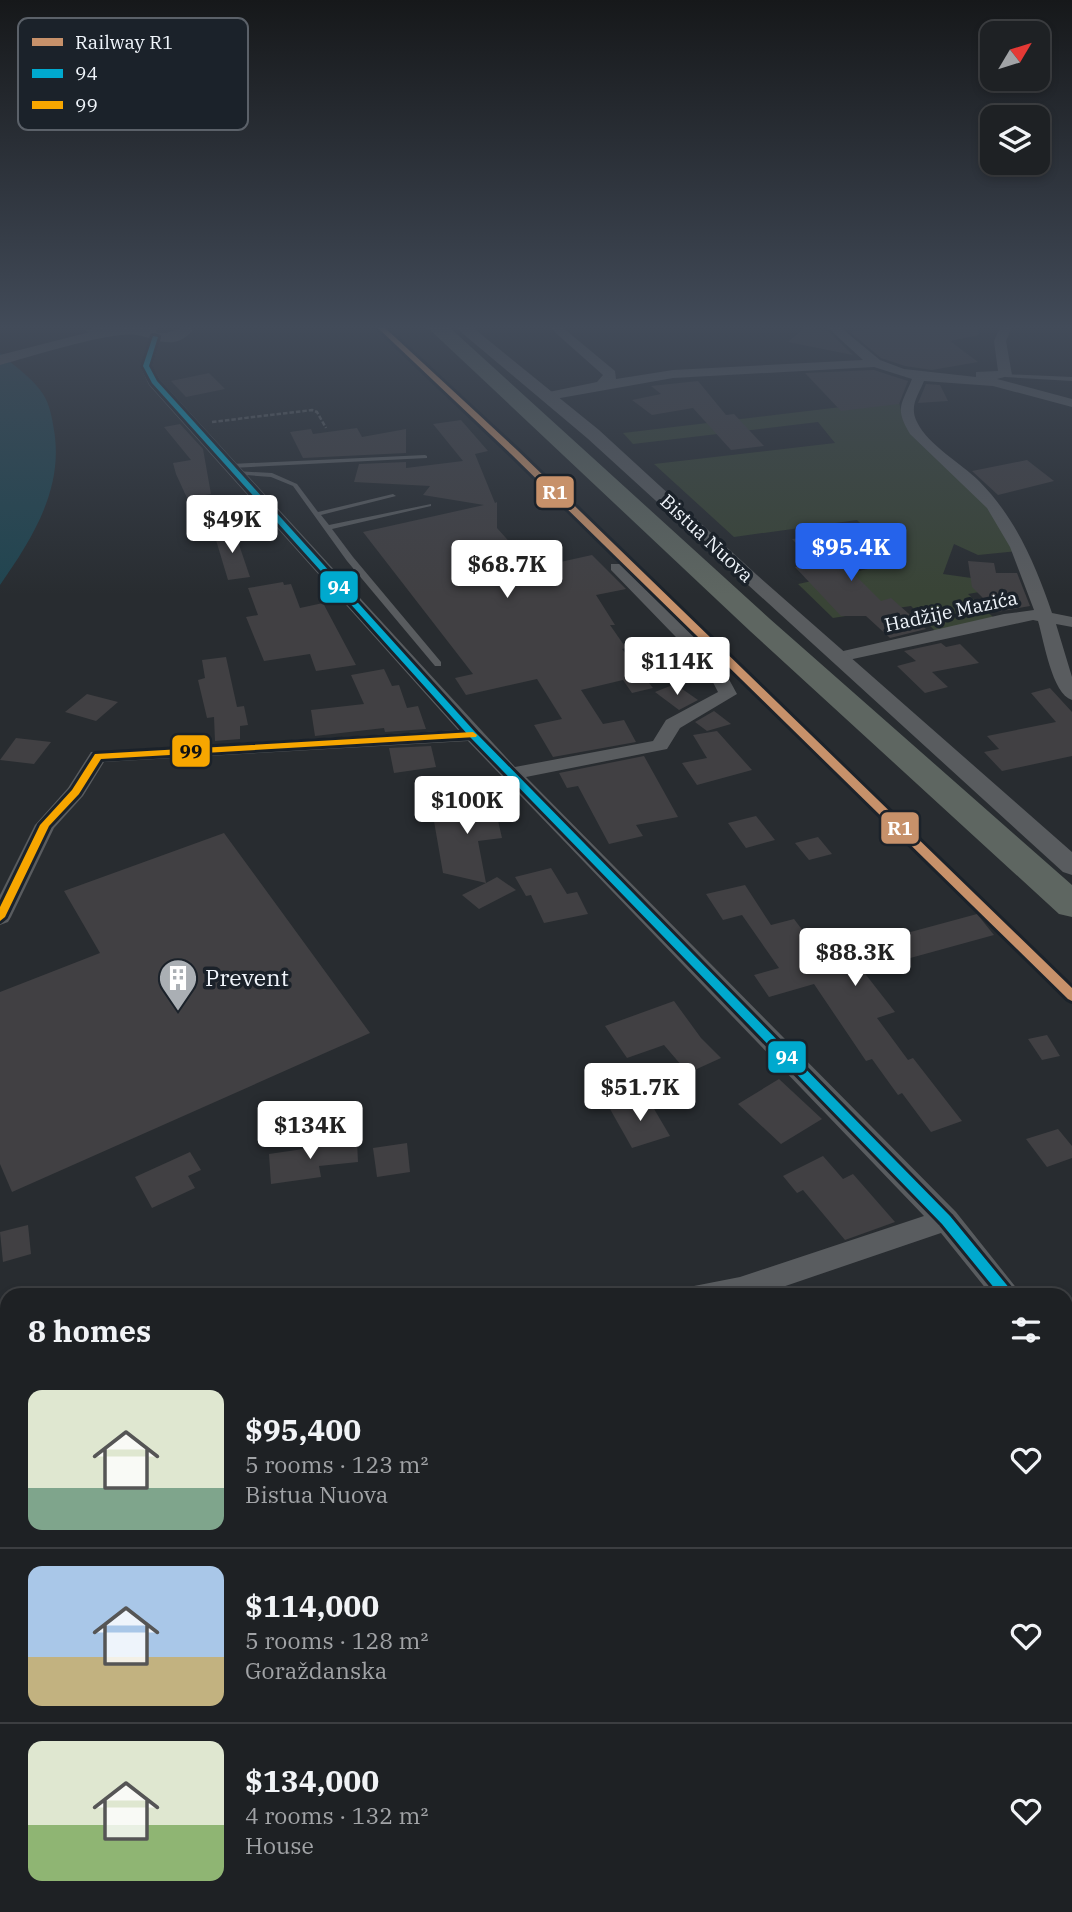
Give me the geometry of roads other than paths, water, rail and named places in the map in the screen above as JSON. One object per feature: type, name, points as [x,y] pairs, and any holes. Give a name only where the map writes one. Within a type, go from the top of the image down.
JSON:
[{"type":"highway","points":[[534,416],[760,625],[1072,905]]},
{"type":"street","points":[[186,416],[472,735],[946,1220],[1002,1288]]},
{"type":"street","name":"Bistua Nuova","points":[[571,416],[1072,866]]},
{"type":"street","points":[[907,416],[915,431],[993,505],[1035,583],[1037,600],[1046,616],[1066,688],[1072,694]]},
{"type":"street","points":[[511,774],[660,745],[673,724],[729,694],[713,665],[617,568]]},
{"type":"street","name":"Hadžije Mazića","points":[[839,657],[1004,619],[1046,616],[1072,622]]},
{"type":"street","points":[[0,917],[45,825],[76,792],[98,756],[472,735]]},
{"type":"street","points":[[743,1288],[946,1220]]},
{"type":"lane","points":[[232,469],[425,457]]},
{"type":"lane","points":[[232,469],[272,474],[288,480],[438,664]]},
{"type":"lane","points":[[317,514],[393,496]]},
{"type":"lane","points":[[327,528],[429,505]]},
{"type":"water","points":[[0,416],[51,416],[56,452],[50,493],[34,531],[0,585]]},
{"type":"rail line","name":"R1","points":[[476,416],[1072,996]]},
{"type":"place","name":"Prevent","points":[[178,1012]]}]
